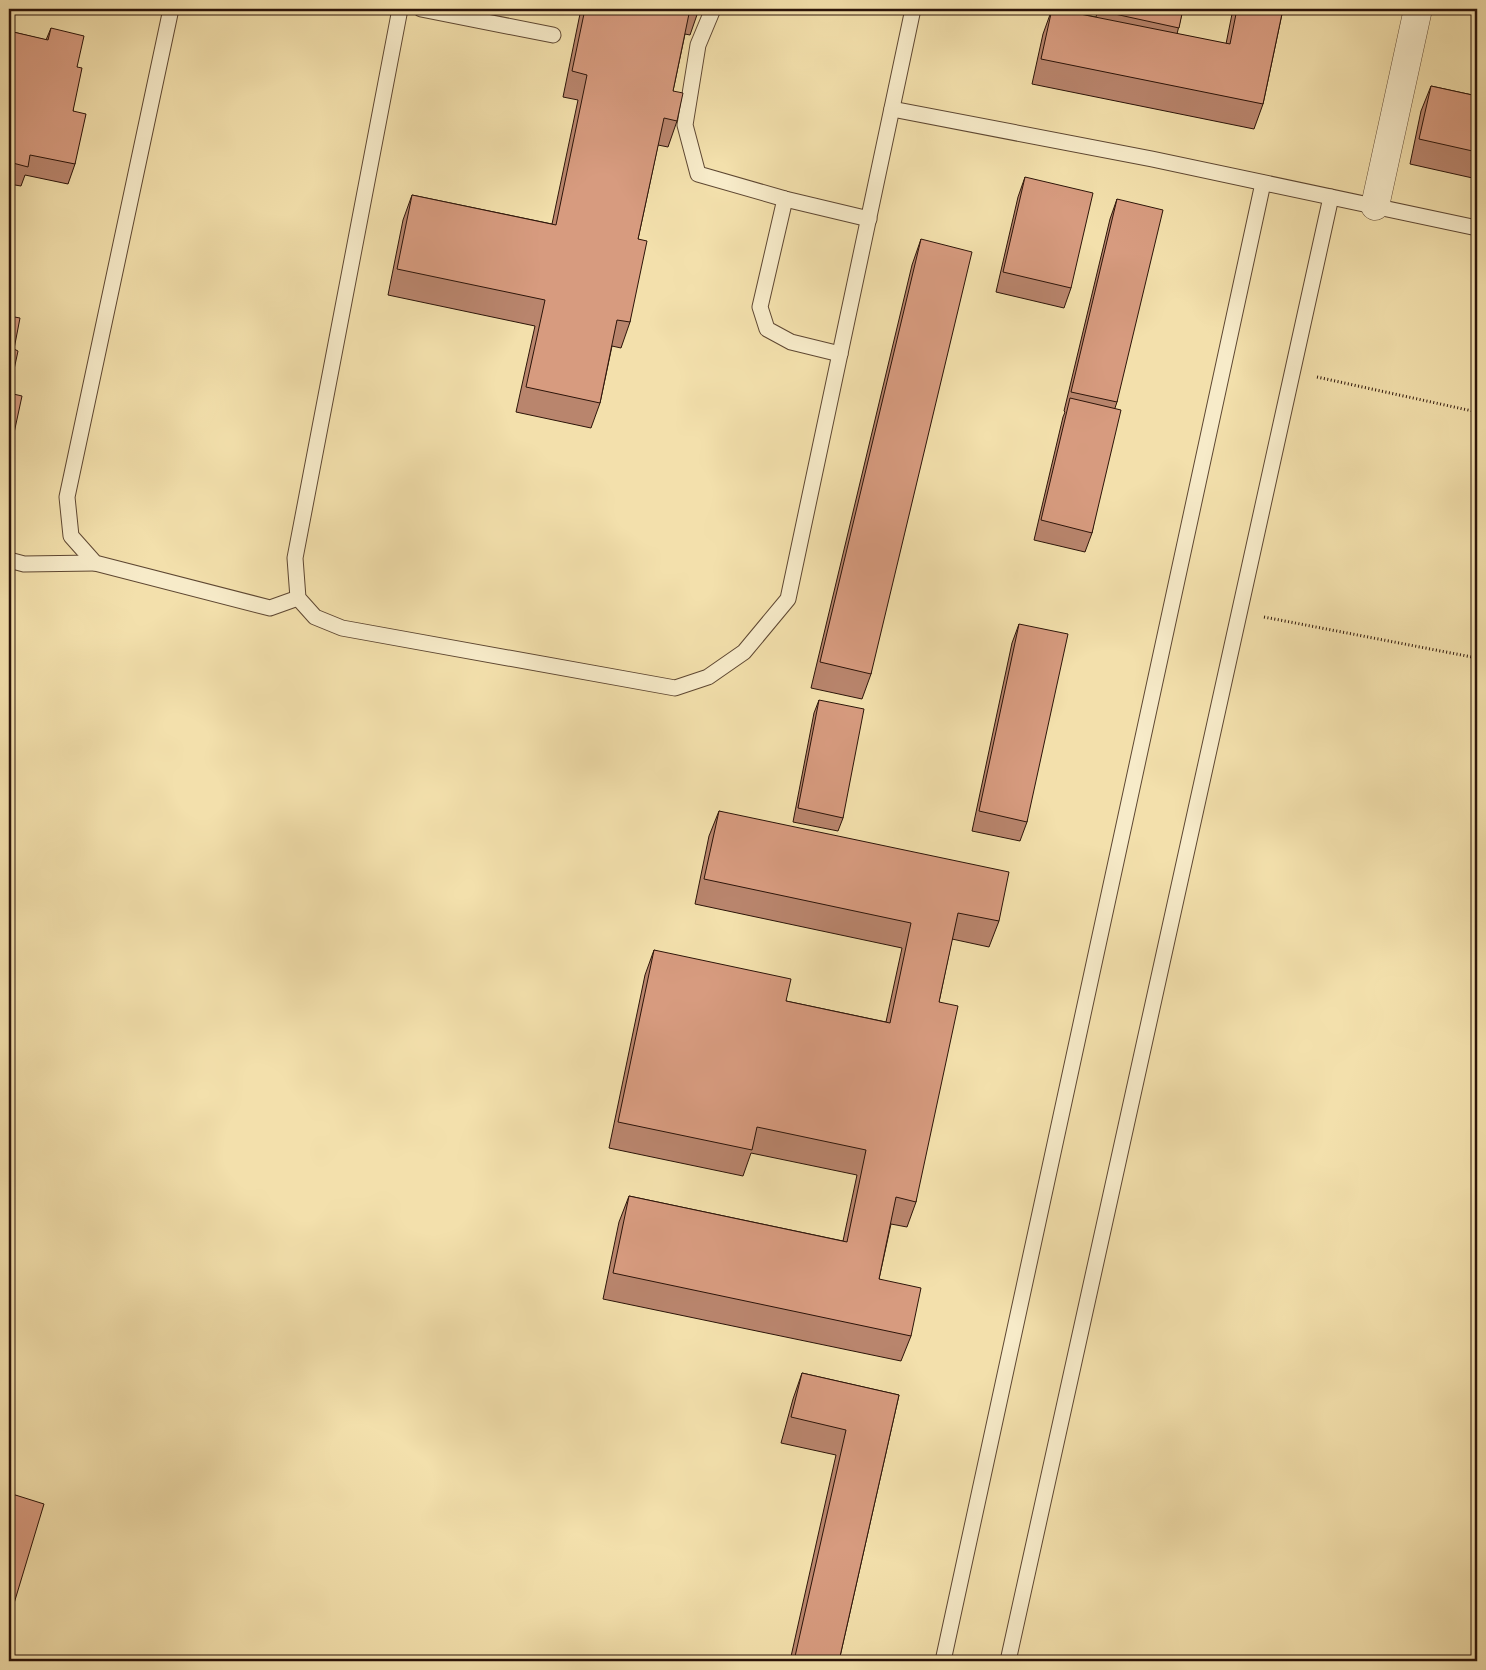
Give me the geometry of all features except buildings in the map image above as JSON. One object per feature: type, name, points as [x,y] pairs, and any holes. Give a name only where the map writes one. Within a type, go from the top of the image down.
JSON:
[{"type":"street","points":[[1375,206],[1418,9]]},
{"type":"lane","points":[[95,564],[71,536],[66,497],[171,9]]},
{"type":"lane","points":[[400,9],[295,558],[298,598],[315,616],[342,628],[676,688],[708,677],[744,652],[788,599],[913,9]]},
{"type":"lane","points":[[421,9],[553,36]]},
{"type":"lane","points":[[713,9],[698,45],[685,125],[698,174],[785,199],[869,219]]},
{"type":"lane","points":[[892,109],[1152,159],[1477,228]]},
{"type":"lane","points":[[943,1661],[1263,183]]},
{"type":"lane","points":[[1008,1661],[1331,197]]},
{"type":"lane","points":[[785,199],[760,307],[767,328],[791,342],[840,354]]},
{"type":"lane","points":[[9,560],[24,564],[95,564],[270,608],[298,598]]},
{"type":"path","points":[[1292,372],[1477,412]]},
{"type":"path","points":[[1239,613],[1476,658],[1477,641]]}]
